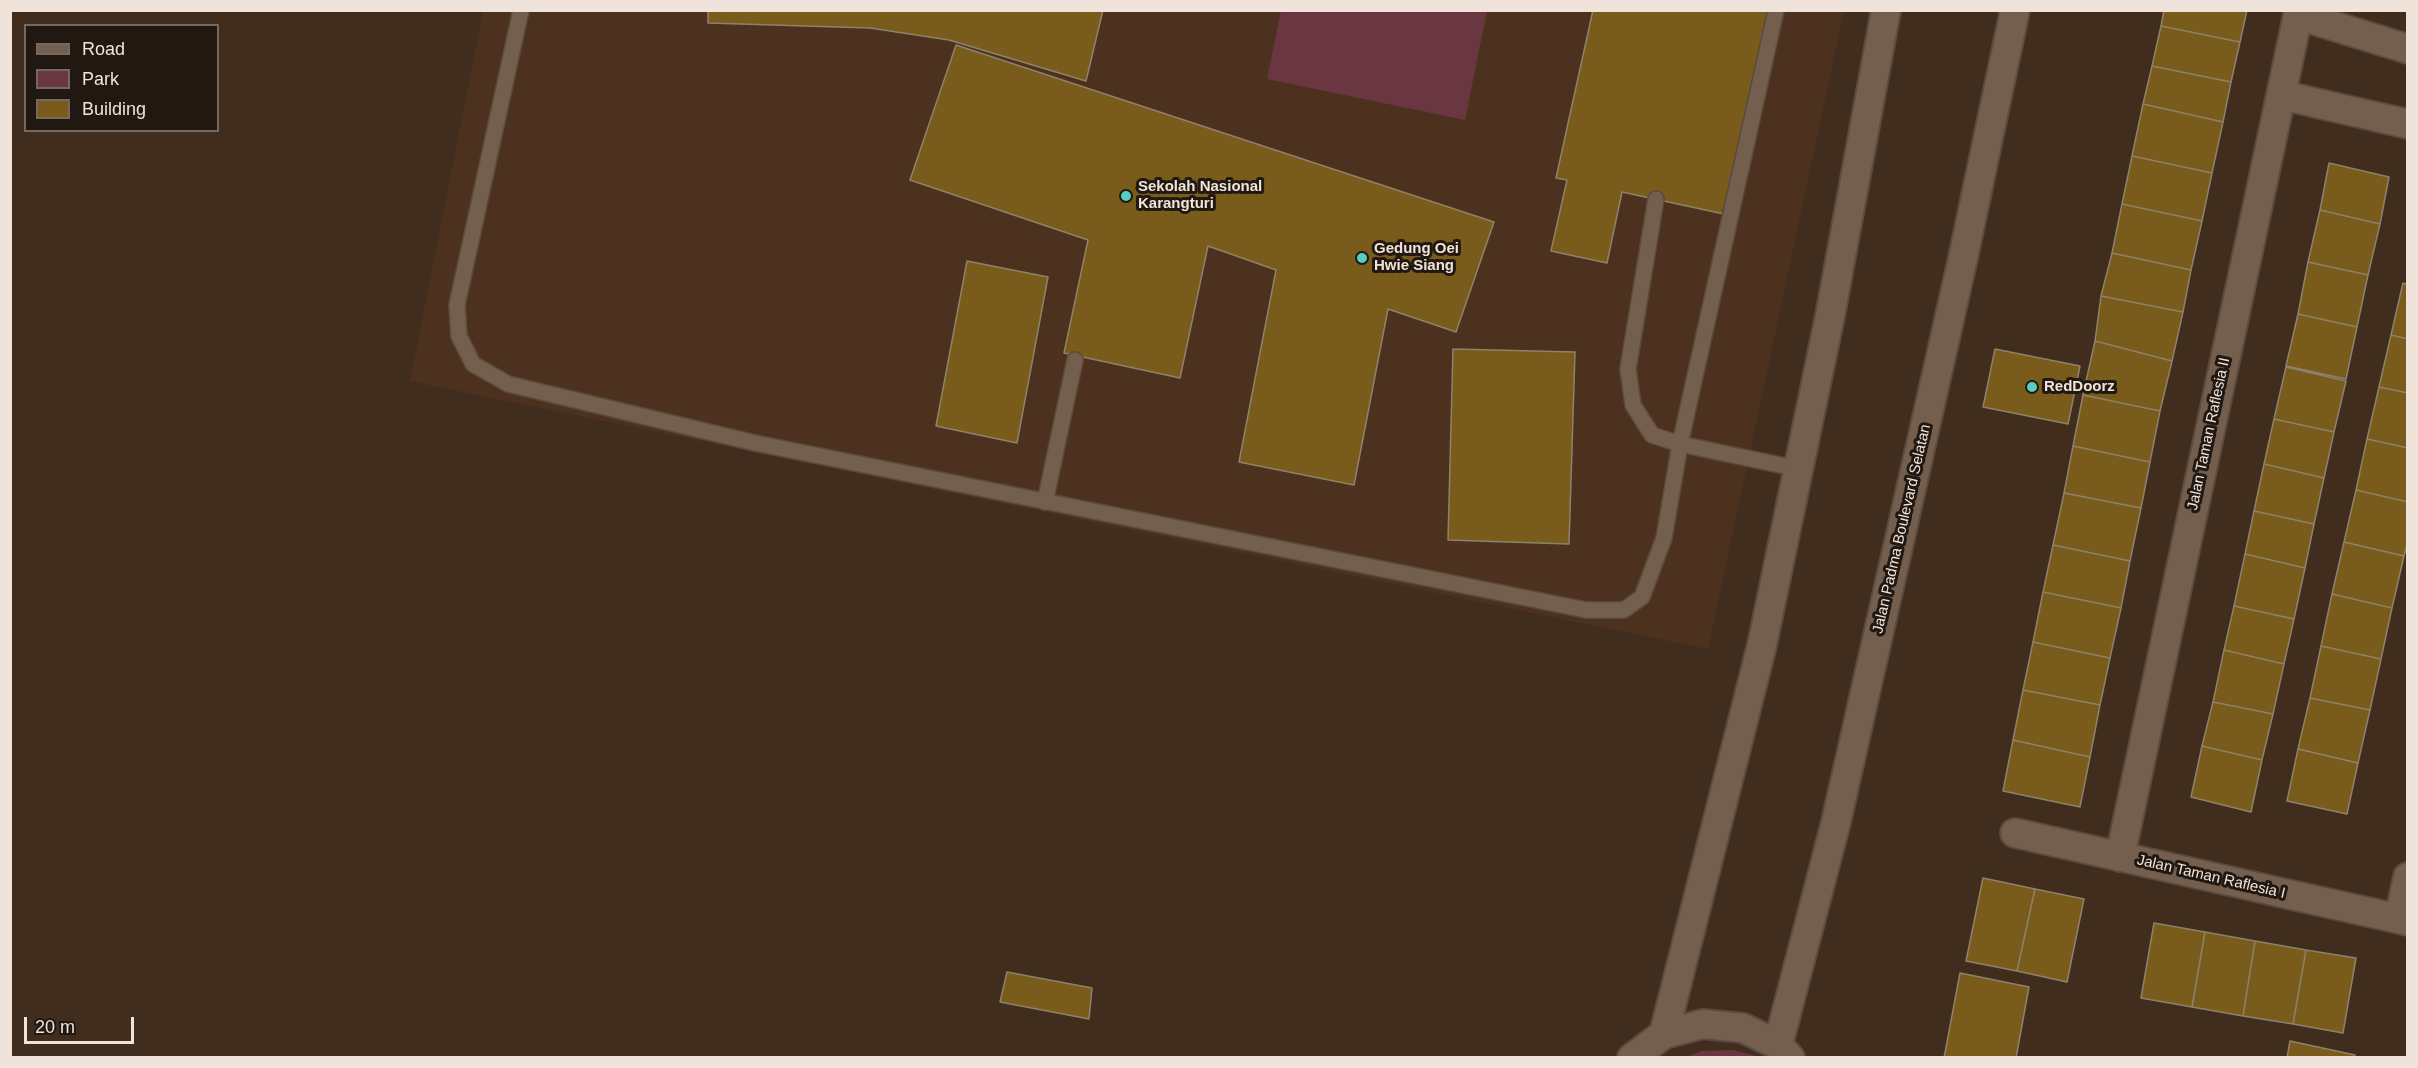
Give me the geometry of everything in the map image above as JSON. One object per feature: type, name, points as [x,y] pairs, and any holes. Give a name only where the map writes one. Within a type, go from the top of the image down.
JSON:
[{"type":"street","points":[[1664,1034],[1762,645],[1799,469],[1886,10]]},
{"type":"street","name":"Jalan Padma Boulevard Selatan","points":[[1784,1051],[1963,258],[2015,10]]},
{"type":"street","points":[[2298,13],[2408,49]]},
{"type":"street","name":"Jalan Taman Raflesia II","points":[[2120,857],[2298,13]]},
{"type":"street","points":[[2281,94],[2408,124]]},
{"type":"street","name":"Jalan Taman Raflesia I","points":[[2015,833],[2403,920]]},
{"type":"street","points":[[2403,920],[2408,877]]},
{"type":"street","points":[[1632,1058],[1664,1034],[1703,1024],[1743,1028],[1784,1051]]},
{"type":"lane","points":[[521,10],[457,305],[459,336],[473,364],[508,384],[755,444],[1586,610],[1624,610],[1642,597],[1664,538],[1680,444],[1776,10]]},
{"type":"lane","points":[[1656,199],[1628,369],[1633,405],[1652,435],[1680,444],[1799,469]]},
{"type":"lane","points":[[1045,502],[1075,360]]},
{"type":"shaded area","name":"Sekolah Nasional Karangturi","points":[[483,11],[1844,11],[1708,649],[410,381]]},
{"type":"green space","points":[[1281,11],[1487,11],[1465,120],[1267,79]]},
{"type":"green space","points":[[1733,1050],[1760,1057],[1687,1057],[1701,1051]]},
{"type":"building","points":[[708,10],[1103,10],[1086,81],[949,40],[870,28],[708,23]]},
{"type":"building","points":[[1593,10],[1769,10],[1724,214],[1622,192],[1607,263],[1551,251],[1567,180],[1556,178]]},
{"type":"building","points":[[2164,10],[2247,10],[2240,42],[2161,26]]},
{"type":"building","points":[[2161,26],[2240,42],[2231,82],[2152,66]]},
{"type":"building","name":"Gedung Oei Hwie Siang","points":[[956,45],[1494,222],[1456,332],[1388,309],[1354,485],[1239,462],[1276,270],[1208,246],[1180,378],[1064,353],[1088,240],[910,180]]},
{"type":"building","points":[[2152,66],[2231,82],[2223,122],[2143,104]]},
{"type":"building","points":[[2143,104],[2223,122],[2212,173],[2132,156]]},
{"type":"building","points":[[2132,156],[2212,173],[2202,221],[2122,204]]},
{"type":"building","points":[[2329,163],[2389,177],[2380,224],[2320,210]]},
{"type":"building","points":[[2122,204],[2202,221],[2191,270],[2112,253]]},
{"type":"building","points":[[2320,210],[2380,224],[2368,275],[2308,262]]},
{"type":"building","points":[[2112,253],[2191,270],[2183,312],[2101,296]]},
{"type":"building","points":[[967,261],[1048,277],[1017,443],[936,426]]},
{"type":"building","points":[[2308,262],[2368,275],[2357,327],[2298,314]]},
{"type":"building","points":[[2403,283],[2408,285],[2408,339],[2391,335]]},
{"type":"building","points":[[2101,296],[2183,312],[2172,361],[2095,341]]},
{"type":"building","points":[[2298,314],[2357,327],[2346,379],[2286,366]]},
{"type":"building","points":[[2391,335],[2408,339],[2408,393],[2379,387]]},
{"type":"building","points":[[2095,341],[2172,361],[2160,411],[2083,395]]},
{"type":"building","points":[[1453,349],[1575,352],[1569,544],[1448,540]]},
{"type":"building","name":"RedDoorz","points":[[1995,349],[2080,366],[2068,424],[1983,407]]},
{"type":"building","points":[[2286,367],[2346,381],[2334,432],[2274,419]]},
{"type":"building","points":[[2379,387],[2408,393],[2408,448],[2367,439]]},
{"type":"building","points":[[2083,395],[2160,411],[2150,462],[2073,446]]},
{"type":"building","points":[[2274,419],[2334,432],[2324,478],[2264,464]]},
{"type":"building","points":[[2367,439],[2408,448],[2408,502],[2356,490]]},
{"type":"building","points":[[2073,446],[2150,462],[2141,508],[2064,493]]},
{"type":"building","points":[[2264,464],[2324,478],[2314,524],[2254,511]]},
{"type":"building","points":[[2356,490],[2408,502],[2408,540],[2404,556],[2344,542]]},
{"type":"building","points":[[2064,493],[2141,508],[2130,561],[2053,545]]},
{"type":"building","points":[[2254,511],[2314,524],[2305,568],[2245,554]]},
{"type":"building","points":[[2344,542],[2404,556],[2392,608],[2332,594]]},
{"type":"building","points":[[2053,545],[2130,561],[2121,608],[2043,592]]},
{"type":"building","points":[[2245,554],[2305,568],[2294,619],[2234,606]]},
{"type":"building","points":[[2043,592],[2121,608],[2110,658],[2033,642]]},
{"type":"building","points":[[2332,594],[2392,608],[2381,659],[2321,646]]},
{"type":"building","points":[[2234,606],[2294,619],[2284,664],[2224,650]]},
{"type":"building","points":[[2033,642],[2110,658],[2100,705],[2023,690]]},
{"type":"building","points":[[2321,646],[2381,659],[2370,710],[2310,698]]},
{"type":"building","points":[[2224,650],[2284,664],[2273,714],[2213,702]]},
{"type":"building","points":[[2023,690],[2100,705],[2090,757],[2013,740]]},
{"type":"building","points":[[2310,698],[2370,710],[2358,763],[2298,749]]},
{"type":"building","points":[[2213,702],[2273,714],[2262,760],[2202,746]]},
{"type":"building","points":[[2013,740],[2090,757],[2080,807],[2003,791]]},
{"type":"building","points":[[2202,746],[2262,760],[2251,812],[2191,797]]},
{"type":"building","points":[[2298,749],[2358,763],[2347,814],[2287,801]]},
{"type":"building","points":[[1983,878],[2035,889],[2017,971],[1966,961]]},
{"type":"building","points":[[2035,889],[2084,899],[2067,982],[2017,971]]},
{"type":"building","points":[[2154,923],[2205,932],[2192,1007],[2141,998]]},
{"type":"building","points":[[2205,932],[2255,941],[2243,1016],[2192,1007]]},
{"type":"building","points":[[2255,941],[2306,950],[2293,1024],[2243,1016]]},
{"type":"building","points":[[2306,950],[2356,958],[2343,1033],[2293,1024]]},
{"type":"building","points":[[1007,972],[1092,988],[1089,1019],[1000,1002]]},
{"type":"building","points":[[1960,973],[2029,987],[2016,1058],[1944,1058]]},
{"type":"building","points":[[2290,1041],[2355,1055],[2354,1058],[2287,1058]]},
{"type":"place","name":"Sekolah Nasional Karangturi","points":[[1126,196]]},
{"type":"place","name":"Gedung Oei Hwie Siang","points":[[1362,258]]},
{"type":"place","name":"RedDoorz","points":[[2032,387]]}]
